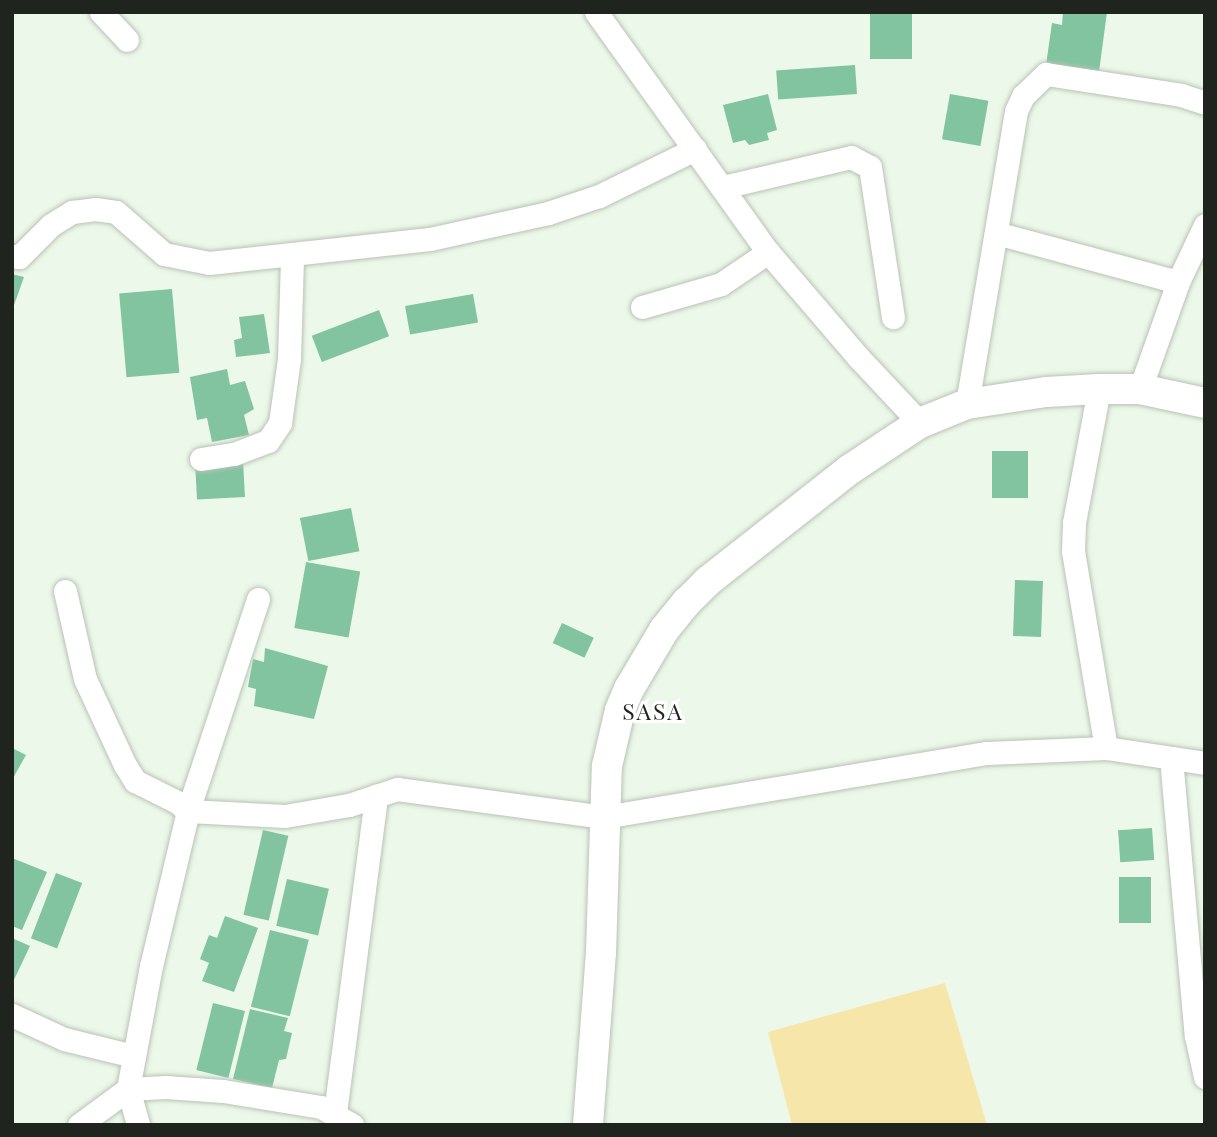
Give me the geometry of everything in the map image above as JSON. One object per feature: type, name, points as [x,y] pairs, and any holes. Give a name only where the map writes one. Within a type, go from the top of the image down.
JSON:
[{"type":"street","points":[[102,12],[127,40]]},
{"type":"street","points":[[596,12],[768,252],[859,358],[920,423]]},
{"type":"street","points":[[967,404],[1016,111],[1023,96],[1046,74],[1181,95],[1205,103]]},
{"type":"street","points":[[12,256],[19,257],[51,225],[72,212],[95,209],[116,212],[164,254],[209,263],[430,239],[548,213],[599,196],[695,149]]},
{"type":"street","points":[[723,187],[851,157],[870,167],[893,317]]},
{"type":"street","points":[[1140,389],[1178,282],[1205,225]]},
{"type":"street","points":[[996,233],[1178,282]]},
{"type":"street","points":[[642,307],[721,284],[768,252]]},
{"type":"street","points":[[201,458],[234,454],[268,441],[280,423],[289,359],[292,255]]},
{"type":"street","points":[[1099,388],[1074,523],[1073,551],[1106,748]]},
{"type":"street","points":[[588,1125],[601,953],[607,766],[620,710],[664,630],[687,602],[718,573],[849,470],[920,423],[967,404],[1046,392],[1099,388],[1140,389],[1205,403]]},
{"type":"street","points":[[65,591],[85,679],[125,765],[135,781],[177,802],[188,811],[285,816],[349,805],[397,789],[604,817],[987,753],[1106,748],[1205,763]]},
{"type":"street","points":[[138,1125],[128,1089],[151,966],[188,811],[258,599]]},
{"type":"street","points":[[1171,758],[1205,1077]]},
{"type":"street","points":[[79,1125],[128,1089],[166,1087],[223,1091],[321,1107],[343,1119],[376,796]]},
{"type":"street","points":[[12,1015],[64,1039],[134,1056]]},
{"type":"shaded area","points":[[945,983],[987,1125],[792,1125],[768,1032]]},
{"type":"building","points":[[870,12],[912,12],[912,59],[870,59]]},
{"type":"building","points":[[1063,12],[1107,12],[1099,72],[1046,65],[1052,23],[1062,25]]},
{"type":"building","points":[[855,65],[857,94],[778,99],[776,71]]},
{"type":"building","points":[[768,94],[777,130],[767,133],[769,140],[749,145],[745,140],[733,143],[723,105]]},
{"type":"building","points":[[950,94],[988,101],[980,146],[942,139]]},
{"type":"building","points":[[12,274],[24,277],[13,308],[12,308]]},
{"type":"building","points":[[172,289],[179,373],[127,377],[119,294]]},
{"type":"building","points":[[473,294],[478,323],[410,335],[405,306]]},
{"type":"building","points":[[379,310],[389,336],[322,362],[312,336]]},
{"type":"building","points":[[264,314],[270,353],[236,357],[234,340],[242,338],[239,317]]},
{"type":"building","points":[[227,369],[230,385],[245,381],[254,409],[244,415],[249,435],[212,442],[207,418],[197,420],[190,377]]},
{"type":"building","points":[[992,451],[1028,451],[1028,498],[992,498]]},
{"type":"building","points":[[243,460],[245,497],[197,499],[195,463]]},
{"type":"building","points":[[351,508],[359,551],[308,561],[300,518]]},
{"type":"building","points":[[306,562],[360,572],[349,638],[294,628]]},
{"type":"building","points":[[1015,580],[1043,581],[1041,637],[1013,636]]},
{"type":"building","points":[[562,623],[594,638],[584,658],[553,643]]},
{"type":"building","points":[[265,648],[328,666],[314,719],[254,706],[256,689],[248,687],[253,659],[264,662]]},
{"type":"building","points":[[12,748],[26,755],[12,780]]},
{"type":"building","points":[[1152,828],[1154,860],[1120,862],[1118,830]]},
{"type":"building","points":[[263,830],[288,836],[269,921],[243,915]]},
{"type":"building","points":[[12,858],[47,872],[22,930],[12,926]]},
{"type":"building","points":[[56,873],[82,883],[57,948],[31,938]]},
{"type":"building","points":[[1119,877],[1151,877],[1151,923],[1119,923]]},
{"type":"building","points":[[287,879],[329,889],[318,935],[276,926]]},
{"type":"building","points":[[225,916],[258,928],[234,992],[202,981],[209,963],[200,959],[209,935],[217,938]]},
{"type":"building","points":[[270,930],[309,940],[290,1016],[251,1007]]},
{"type":"building","points":[[12,938],[30,946],[12,984]]},
{"type":"building","points":[[213,1003],[245,1011],[228,1078],[196,1070]]},
{"type":"building","points":[[250,1009],[288,1018],[284,1031],[292,1033],[286,1059],[279,1060],[272,1088],[233,1079]]},
{"type":"district","name":"SASA","points":[[653,711]]}]
